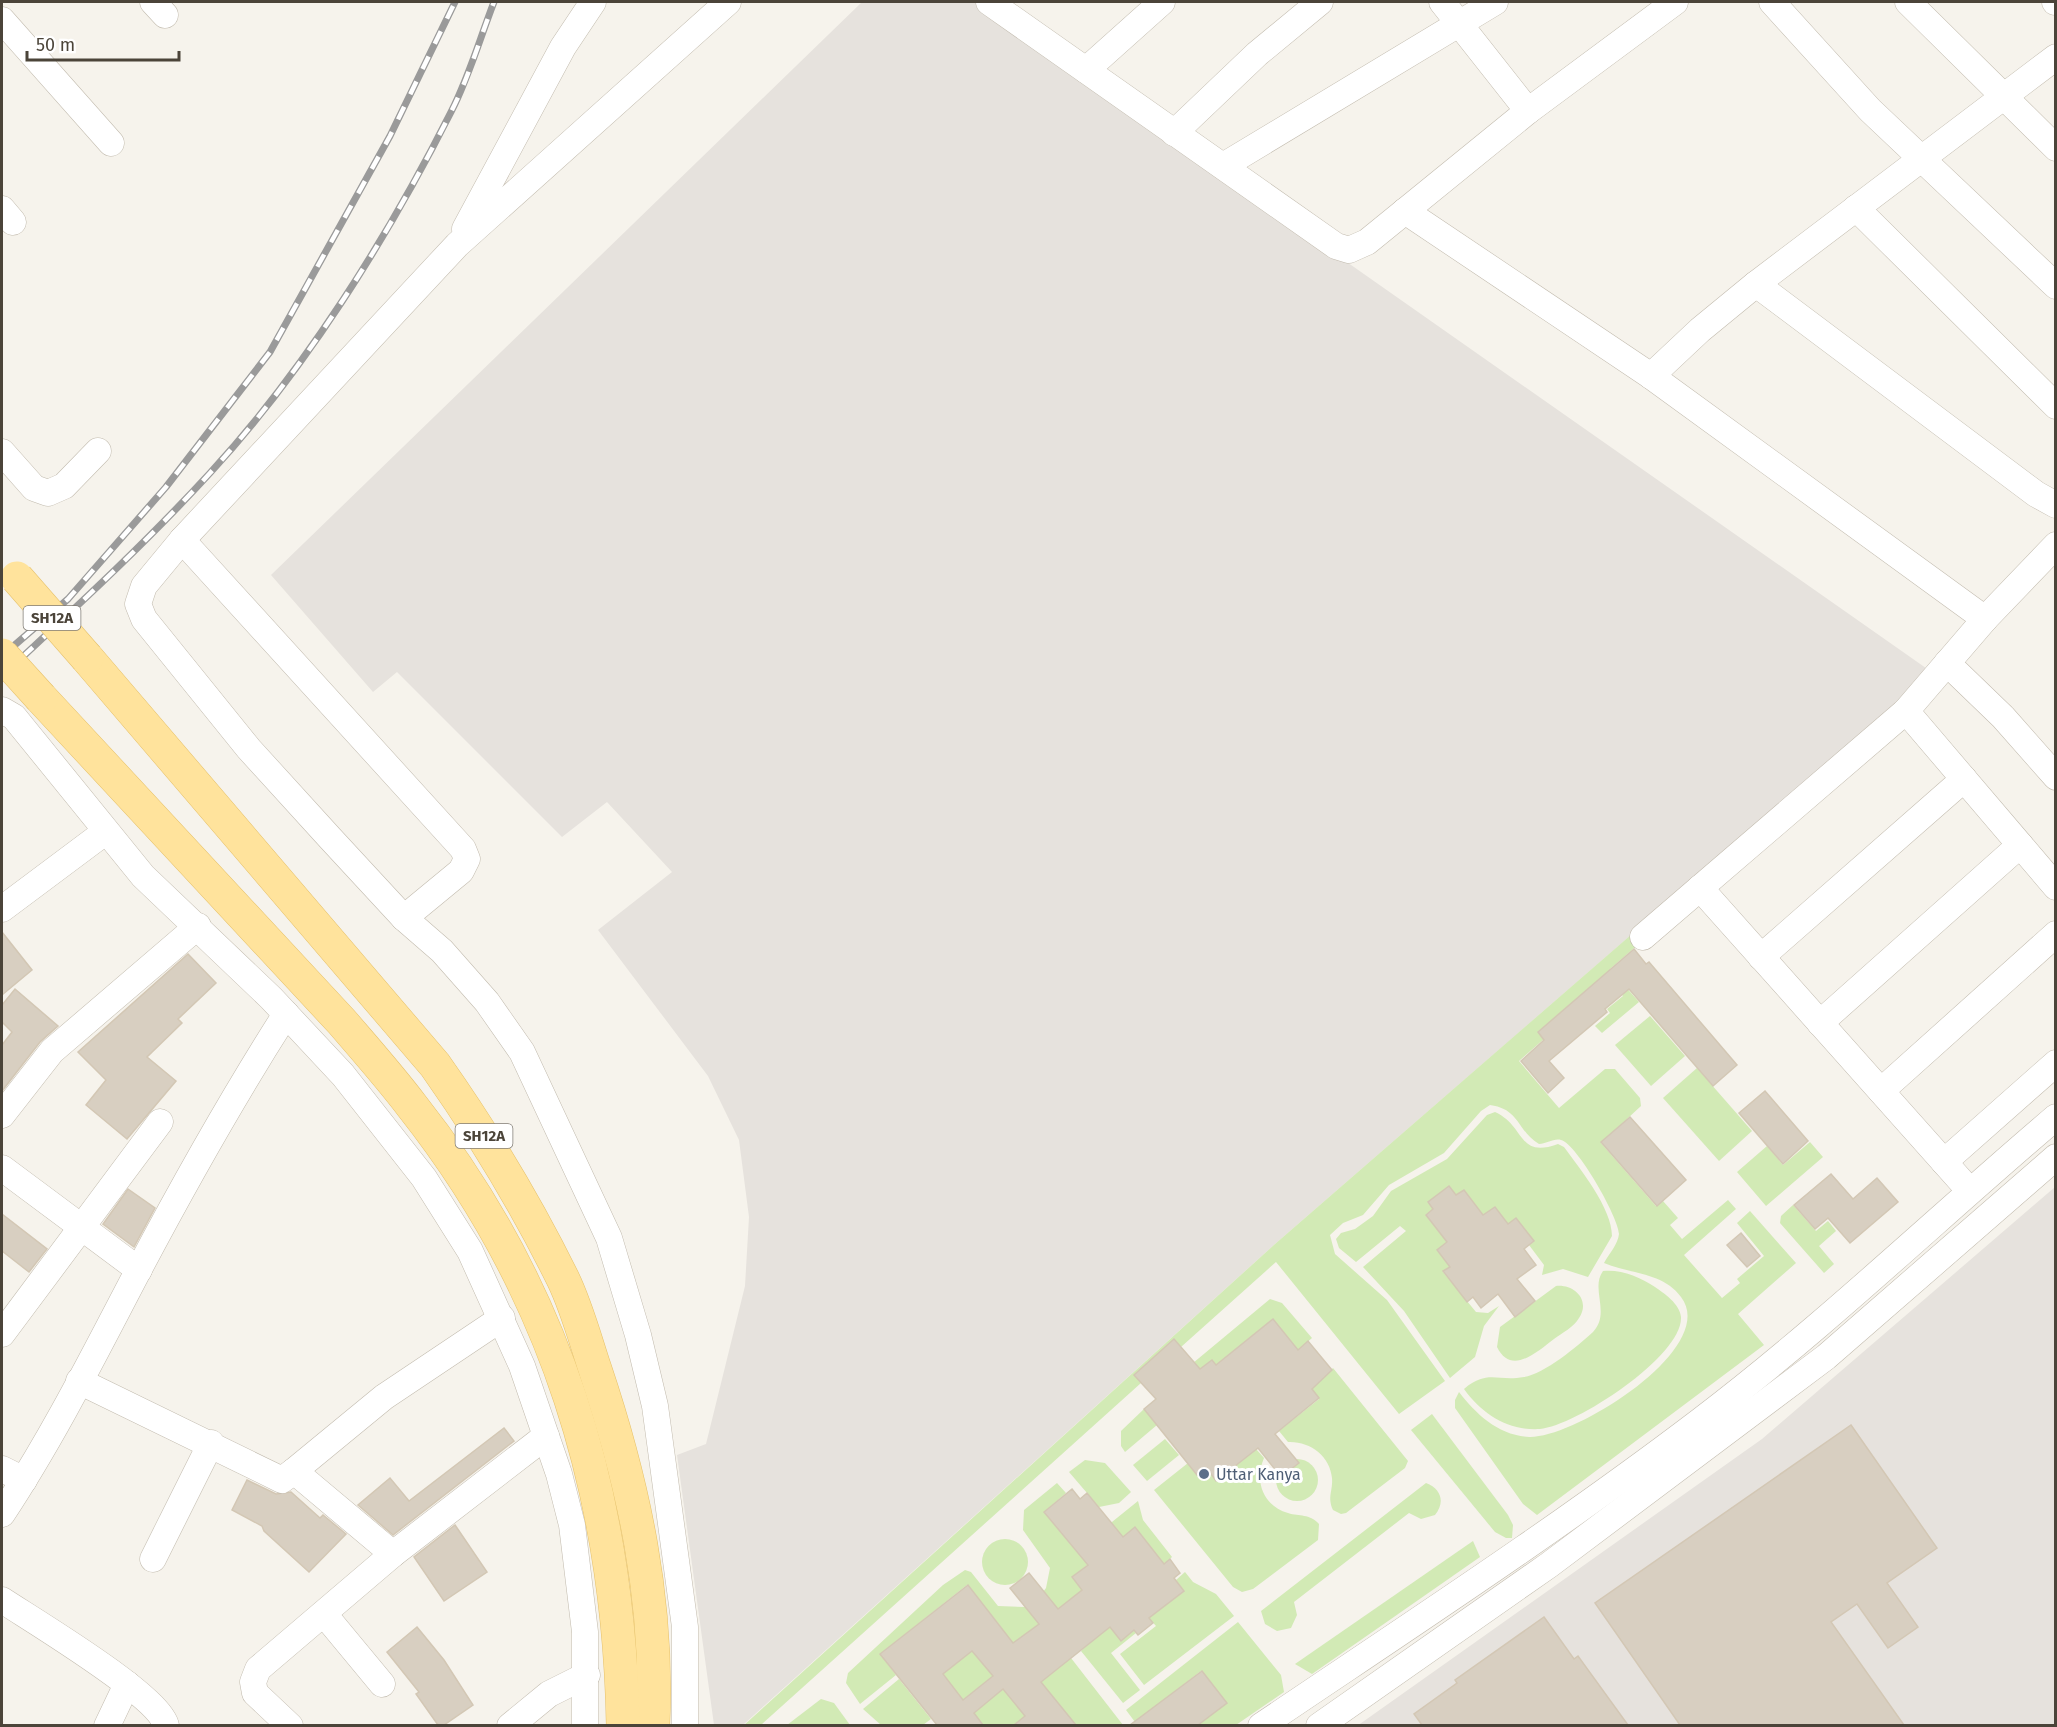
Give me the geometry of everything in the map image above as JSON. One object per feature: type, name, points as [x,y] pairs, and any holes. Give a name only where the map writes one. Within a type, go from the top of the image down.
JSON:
[{"type":"main road","name":"SH12A","points":[[9,570],[435,1065],[503,1167],[572,1301],[620,1442],[645,1560],[652,1634],[653,1725]]},
{"type":"main road","name":"SH12A","points":[[2,655],[386,1073],[439,1142],[513,1262],[560,1365],[591,1465],[612,1569],[620,1627],[623,1725]]},
{"type":"street","points":[[457,245],[563,47],[593,2]]},
{"type":"street","points":[[685,1725],[685,1627],[655,1406],[638,1335],[609,1238],[522,1052],[505,1025],[442,951],[404,918],[249,749],[144,619],[138,604],[144,586],[182,540],[457,245],[728,2]]},
{"type":"street","points":[[1086,70],[1162,2]]},
{"type":"street","points":[[1174,133],[1257,54],[1320,2]]},
{"type":"street","points":[[1442,2],[1528,111]]},
{"type":"street","points":[[1223,166],[1458,22],[1495,2]]},
{"type":"street","points":[[997,4],[1174,133],[1336,246],[1349,250],[1367,242],[1528,111],[1675,2]]},
{"type":"street","points":[[1772,2],[1870,110],[2055,286]]},
{"type":"street","points":[[1908,2],[2001,97],[2055,148]]},
{"type":"street","points":[[2,20],[111,143]]},
{"type":"street","points":[[1651,376],[1700,330],[1756,284],[2055,57]]},
{"type":"street","points":[[1857,208],[2055,406]]},
{"type":"street","points":[[1405,211],[1651,376],[1985,619]]},
{"type":"street","points":[[1756,284],[2036,494],[2055,505]]},
{"type":"street","points":[[2,452],[34,488],[48,493],[64,486],[98,451]]},
{"type":"street","points":[[182,540],[463,849],[467,859],[461,871],[404,918]]},
{"type":"street","points":[[1643,937],[1905,711],[1985,619],[2055,545]]},
{"type":"street","points":[[1947,663],[2003,717],[2055,777]]},
{"type":"street","points":[[2,710],[14,717],[143,876],[198,926],[343,1075],[424,1178],[470,1251],[502,1318],[546,1436],[572,1525],[580,1577],[587,1675],[585,1725]]},
{"type":"street","points":[[1905,711],[2055,887]]},
{"type":"street","points":[[1761,957],[1964,779]]},
{"type":"street","points":[[2,909],[105,832]]},
{"type":"street","points":[[1820,1023],[2020,845]]},
{"type":"street","points":[[1700,888],[1969,1190]]},
{"type":"street","points":[[2,1115],[52,1051],[198,926]]},
{"type":"street","points":[[1881,1091],[2055,934]]},
{"type":"street","points":[[2,1514],[13,1475],[79,1381],[139,1270],[286,1014]]},
{"type":"street","points":[[1944,1162],[2055,1063]]},
{"type":"street","points":[[1262,1725],[1407,1627],[1701,1421],[1888,1265],[1969,1190],[2055,1117]]},
{"type":"street","points":[[2,1334],[82,1229],[159,1122]]},
{"type":"street","points":[[1319,1725],[1558,1558],[1826,1357],[2055,1157]]},
{"type":"street","points":[[2,1168],[139,1270]]},
{"type":"street","points":[[79,1381],[211,1443],[282,1480],[384,1397],[502,1318]]},
{"type":"street","points":[[287,1725],[255,1693],[253,1682],[258,1669],[393,1554],[546,1436]]},
{"type":"street","points":[[153,1559],[211,1443]]},
{"type":"street","points":[[294,1471],[393,1554]]},
{"type":"street","points":[[2,1599],[128,1684],[154,1707],[166,1725]]},
{"type":"street","points":[[324,1614],[382,1684]]},
{"type":"street","points":[[1407,1627],[1425,1652]]},
{"type":"street","points":[[510,1725],[549,1694],[587,1675]]},
{"type":"street","points":[[107,1725],[128,1684]]},
{"type":"shaded area","points":[[862,2],[976,2],[1933,673],[1275,1244],[743,1725],[714,1725],[677,1455],[706,1444],[745,1286],[749,1217],[739,1140],[708,1076],[598,930],[672,872],[607,802],[562,837],[397,672],[373,692],[271,575]]},
{"type":"shaded area","points":[[2055,1187],[2055,1725],[1357,1726],[1762,1439]]},
{"type":"green space","points":[[1632,934],[1640,943],[1610,969],[1639,1002],[1602,1033],[1595,1026],[1610,1013],[1607,1009],[1623,996],[1605,975],[1538,1032],[1544,1039],[1519,1061],[1559,1108],[1605,1069],[1615,1069],[1640,1098],[1641,1106],[1601,1143],[1656,1206],[1663,1201],[1678,1218],[1670,1225],[1682,1239],[1728,1200],[1736,1209],[1684,1255],[1722,1298],[1740,1283],[1737,1279],[1764,1256],[1737,1223],[1750,1211],[1796,1263],[1738,1314],[1764,1345],[1537,1515],[1523,1504],[1455,1408],[1455,1400],[1459,1392],[1481,1416],[1498,1428],[1529,1437],[1550,1434],[1607,1407],[1636,1387],[1662,1364],[1680,1341],[1688,1318],[1681,1297],[1665,1283],[1604,1263],[1619,1234],[1605,1198],[1577,1154],[1561,1140],[1539,1144],[1507,1111],[1490,1105],[1481,1111],[1444,1153],[1389,1185],[1363,1215],[1343,1223],[1330,1235],[1335,1254],[1387,1300],[1445,1381],[1399,1414],[1276,1262],[1181,1347],[1174,1340],[1141,1383],[761,1725],[743,1726],[1275,1244]]},
{"type":"green space","points":[[1650,1016],[1685,1056],[1651,1086],[1615,1045]]},
{"type":"green space","points":[[1697,1068],[1752,1131],[1719,1161],[1663,1098]]},
{"type":"green space","points":[[1495,1112],[1505,1118],[1528,1144],[1545,1148],[1558,1144],[1564,1147],[1601,1201],[1611,1225],[1612,1236],[1588,1277],[1563,1269],[1542,1275],[1544,1265],[1529,1245],[1534,1241],[1516,1218],[1508,1224],[1495,1207],[1483,1215],[1464,1190],[1456,1195],[1428,1202],[1433,1209],[1426,1215],[1447,1242],[1437,1250],[1450,1267],[1443,1272],[1476,1312],[1488,1313],[1499,1306],[1484,1326],[1475,1357],[1450,1378],[1404,1311],[1363,1267],[1406,1231],[1400,1226],[1356,1262],[1339,1248],[1336,1239],[1341,1233],[1355,1229],[1373,1216],[1391,1191],[1447,1159],[1487,1115]]},
{"type":"green space","points":[[1810,1142],[1823,1157],[1766,1206],[1737,1172],[1767,1146],[1783,1165]]},
{"type":"green space","points":[[1793,1205],[1816,1231],[1828,1221],[1836,1231],[1819,1246],[1834,1264],[1824,1273],[1780,1223],[1781,1216]]},
{"type":"green space","points":[[1603,1271],[1617,1271],[1637,1277],[1659,1289],[1675,1303],[1681,1317],[1677,1333],[1665,1351],[1647,1369],[1601,1403],[1556,1425],[1540,1429],[1517,1427],[1497,1419],[1479,1406],[1464,1389],[1472,1383],[1486,1378],[1515,1378],[1532,1375],[1560,1359],[1593,1332],[1600,1317],[1598,1285]]},
{"type":"green space","points":[[1556,1286],[1574,1290],[1582,1299],[1582,1311],[1577,1321],[1540,1350],[1524,1359],[1509,1360],[1503,1356],[1497,1347],[1500,1327]]},
{"type":"green space","points":[[1270,1299],[1282,1303],[1312,1338],[1298,1350],[1273,1319],[1216,1365],[1212,1360],[1186,1380],[1181,1373]]},
{"type":"green space","points":[[1333,1368],[1408,1461],[1405,1468],[1346,1513],[1341,1514],[1333,1510],[1331,1505],[1332,1478],[1323,1457],[1318,1451],[1304,1444],[1288,1442],[1279,1431],[1319,1399],[1312,1389]]},
{"type":"green space","points":[[1144,1409],[1157,1425],[1125,1452],[1121,1446],[1121,1431]]},
{"type":"green space","points":[[1432,1414],[1508,1515],[1513,1525],[1512,1538],[1506,1538],[1495,1532],[1411,1430]]},
{"type":"green space","points":[[1165,1439],[1179,1455],[1147,1481],[1133,1465]]},
{"type":"green space","points":[[1256,1449],[1264,1458],[1260,1475],[1263,1492],[1267,1499],[1279,1510],[1308,1517],[1319,1524],[1318,1540],[1253,1589],[1242,1592],[1233,1587],[1154,1490],[1188,1463],[1197,1475],[1207,1468],[1217,1481]]},
{"type":"green space","points":[[1297,1459],[1312,1465],[1318,1480],[1312,1495],[1297,1501],[1282,1495],[1276,1480],[1282,1465]]},
{"type":"green space","points":[[1085,1460],[1105,1463],[1131,1492],[1119,1503],[1099,1507],[1069,1472]]},
{"type":"green space","points":[[1057,1483],[1066,1493],[1044,1512],[1076,1551],[1138,1501],[1143,1520],[1172,1557],[1164,1564],[1134,1528],[1072,1577],[1089,1598],[1054,1613],[1040,1596],[1046,1588],[1050,1568],[1023,1530],[1024,1510]]},
{"type":"green space","points":[[1426,1483],[1439,1493],[1441,1501],[1435,1515],[1421,1519],[1409,1513],[1294,1602],[1297,1615],[1291,1628],[1277,1631],[1265,1624],[1261,1611]]},
{"type":"green space","points":[[1005,1539],[1021,1546],[1028,1562],[1021,1578],[1005,1585],[989,1578],[982,1562],[989,1546]]},
{"type":"green space","points":[[1473,1541],[1480,1557],[1312,1674],[1295,1664]]},
{"type":"green space","points":[[965,1570],[971,1572],[998,1606],[1026,1607],[1039,1624],[1028,1632],[1034,1639],[1017,1653],[1001,1627],[967,1585],[880,1654],[896,1675],[860,1704],[846,1683],[848,1673],[943,1585]]},
{"type":"green space","points":[[1185,1572],[1193,1582],[1216,1594],[1234,1616],[1144,1685],[1120,1654],[1156,1626],[1149,1618],[1184,1591],[1176,1580]]},
{"type":"green space","points":[[1102,1617],[1121,1640],[1134,1630],[1136,1633],[1111,1653],[1140,1690],[1123,1703],[1081,1651],[1092,1641],[1085,1631]]},
{"type":"green space","points":[[1238,1622],[1281,1675],[1284,1692],[1236,1725],[1198,1725],[1226,1703],[1201,1671],[1135,1722],[1126,1710]]},
{"type":"green space","points":[[972,1651],[993,1676],[963,1700],[943,1674]]},
{"type":"green space","points":[[1071,1658],[1123,1725],[1076,1725],[1033,1674],[1050,1661],[1057,1669]]},
{"type":"green space","points":[[899,1679],[931,1719],[923,1725],[881,1725],[863,1709]]},
{"type":"green space","points":[[1003,1689],[1025,1716],[1014,1725],[983,1725],[974,1713]]},
{"type":"green space","points":[[821,1699],[834,1703],[850,1725],[787,1725]]},
{"type":"building","points":[[2,932],[32,970],[2,995]]},
{"type":"building","points":[[1634,949],[1646,964],[1649,962],[1737,1065],[1713,1086],[1629,989],[1605,1009],[1607,1012],[1549,1061],[1564,1078],[1548,1093],[1521,1061],[1544,1040],[1538,1032]]},
{"type":"building","points":[[188,954],[216,983],[178,1019],[182,1023],[147,1057],[176,1081],[127,1139],[86,1105],[106,1080],[78,1052]]},
{"type":"building","points":[[15,989],[58,1026],[40,1042],[2,1091],[2,1045],[12,1032],[2,1022],[2,1005]]},
{"type":"building","points":[[1765,1091],[1808,1141],[1783,1164],[1739,1113]]},
{"type":"building","points":[[1630,1117],[1686,1180],[1657,1206],[1601,1142]]},
{"type":"building","points":[[1831,1174],[1853,1199],[1877,1178],[1898,1202],[1850,1243],[1828,1218],[1815,1229],[1794,1205]]},
{"type":"building","points":[[1449,1186],[1456,1195],[1464,1190],[1483,1215],[1495,1207],[1508,1224],[1516,1218],[1534,1241],[1524,1249],[1536,1265],[1517,1279],[1535,1301],[1515,1317],[1498,1294],[1481,1308],[1473,1297],[1467,1302],[1443,1271],[1450,1267],[1437,1250],[1447,1242],[1426,1215],[1433,1209],[1428,1202]]},
{"type":"building","points":[[128,1189],[155,1208],[134,1247],[103,1224]]},
{"type":"building","points":[[2,1214],[47,1249],[29,1272],[2,1251]]},
{"type":"building","points":[[1741,1233],[1760,1256],[1747,1267],[1727,1245]]},
{"type":"building","points":[[1273,1319],[1298,1350],[1308,1341],[1332,1370],[1312,1389],[1319,1398],[1275,1434],[1299,1463],[1281,1477],[1258,1448],[1216,1481],[1207,1468],[1197,1475],[1144,1409],[1156,1399],[1134,1375],[1174,1339],[1200,1369],[1212,1360],[1216,1365]]},
{"type":"building","points":[[1851,1425],[1937,1548],[1887,1583],[1918,1627],[1888,1648],[1857,1604],[1831,1622],[1904,1725],[1680,1725],[1595,1603]]},
{"type":"building","points":[[504,1428],[514,1441],[393,1535],[358,1505],[390,1478],[409,1501]]},
{"type":"building","points":[[247,1480],[276,1494],[291,1492],[320,1518],[323,1515],[346,1534],[309,1572],[264,1531],[262,1526],[232,1510]]},
{"type":"building","points":[[1072,1489],[1080,1499],[1087,1493],[1123,1537],[1135,1527],[1164,1564],[1170,1559],[1180,1573],[1174,1578],[1184,1591],[1149,1618],[1153,1623],[1138,1635],[1134,1630],[1121,1641],[1110,1627],[1041,1682],[1076,1725],[1014,1725],[1025,1716],[1003,1689],[974,1713],[983,1725],[937,1725],[880,1654],[968,1585],[1013,1643],[1039,1624],[1010,1588],[1029,1573],[1058,1609],[1082,1590],[1072,1577],[1088,1565],[1044,1512]],"holes":[[[972,1651],[993,1676],[963,1700],[943,1674]]]},
{"type":"building","points":[[455,1525],[487,1572],[444,1601],[414,1557]]},
{"type":"building","points":[[1544,1617],[1574,1659],[1578,1656],[1628,1725],[1422,1725],[1414,1714],[1457,1683],[1455,1680]]},
{"type":"building","points":[[417,1627],[444,1660],[473,1705],[444,1725],[438,1725],[416,1694],[419,1692],[387,1652]]},
{"type":"building","points":[[1202,1671],[1227,1703],[1198,1725],[1130,1725]]},
{"type":"railway","points":[[2,656],[68,599],[166,487],[270,352],[390,136],[455,2]]},
{"type":"railway","points":[[2,676],[160,526],[210,473],[279,391],[342,301],[400,207],[451,112],[494,2]]},
{"type":"place","name":"Uttar Kanya","points":[[1204,1474]]}]
